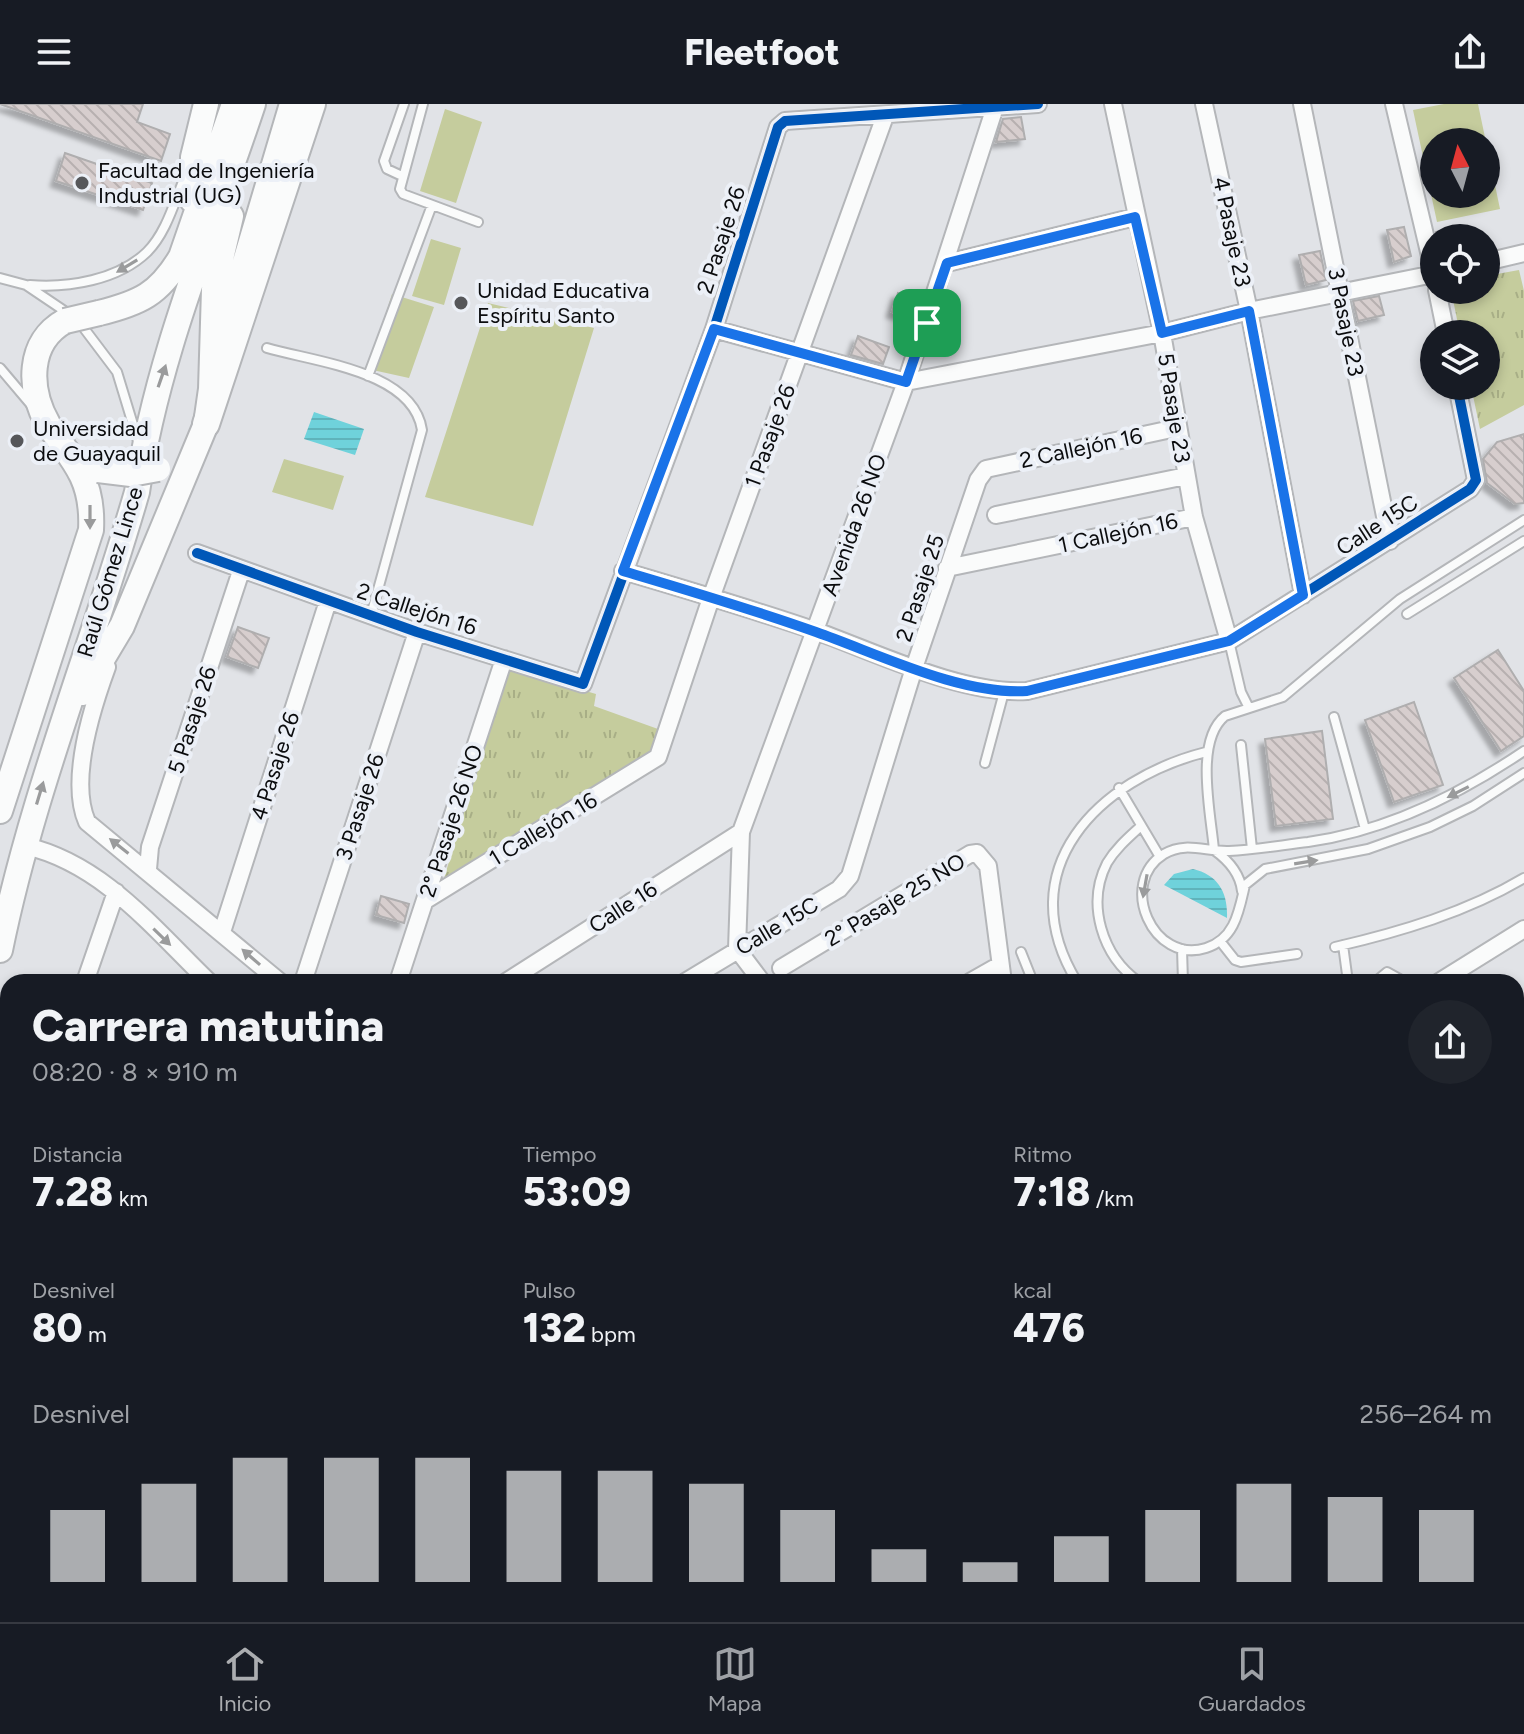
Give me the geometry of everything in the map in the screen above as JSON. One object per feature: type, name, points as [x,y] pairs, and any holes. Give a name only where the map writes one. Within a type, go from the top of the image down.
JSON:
[{"type":"main road","points":[[192,222],[196,148],[206,104]]},
{"type":"main road","points":[[196,148],[224,104]]},
{"type":"main road","name":"Raúl Gómez Lince","points":[[0,811],[91,530],[87,490],[47,422],[35,382],[35,362],[47,333],[65,321],[148,297],[161,285],[181,257],[234,104]]},
{"type":"main road","points":[[211,389],[214,289],[253,104]]},
{"type":"main road","name":"Raúl Gómez Lince","points":[[0,950],[52,752],[137,492],[141,451],[156,393],[253,104]]},
{"type":"main road","points":[[63,445],[75,458],[98,470],[131,474],[158,469],[204,431],[227,313],[292,104]]},
{"type":"main road","points":[[52,752],[72,710],[122,626],[204,431],[312,104]]},
{"type":"street","points":[[885,116],[1038,104]]},
{"type":"street","name":"5 Pasaje 23","points":[[1113,104],[1162,333],[1176,428],[1194,517],[1229,641]]},
{"type":"street","name":"4 Pasaje 23","points":[[1204,104],[1249,311],[1303,595]]},
{"type":"street","name":"3 Pasaje 23","points":[[1302,104],[1390,541]]},
{"type":"street","points":[[1394,104],[1422,224]]},
{"type":"street","name":"Avenida 26 NO","points":[[737,949],[741,832],[906,382],[996,106]]},
{"type":"street","name":"2 Pasaje 26","points":[[579,685],[584,683],[714,329],[778,127],[785,121],[885,116]]},
{"type":"street","name":"1 Pasaje 26","points":[[658,757],[711,598],[885,116]]},
{"type":"street","points":[[947,263],[1135,217]]},
{"type":"street","points":[[1500,259],[1524,253]]},
{"type":"street","points":[[714,329],[906,382],[1162,333],[1249,311],[1420,277]]},
{"type":"street","name":"Calle 15C","points":[[1004,692],[1027,691],[1229,641],[1390,541],[1473,487],[1476,480],[1460,400]]},
{"type":"street","name":"2 Callejón 16","points":[[986,469],[1176,428]]},
{"type":"street","name":"2 Pasaje 25","points":[[858,860],[914,668],[978,480],[986,469]]},
{"type":"street","points":[[996,515],[1186,476]]},
{"type":"street","name":"1 Callejón 16","points":[[947,568],[1194,517]]},
{"type":"street","name":"2 Callejón 16","points":[[197,553],[417,632],[579,685]]},
{"type":"street","name":"5 Pasaje 26","points":[[148,869],[150,847],[241,571]]},
{"type":"street","points":[[623,571],[815,631],[914,668],[1004,692]]},
{"type":"street","name":"4 Pasaje 26","points":[[222,932],[328,601]]},
{"type":"street","points":[[122,626],[95,700],[80,805],[87,822],[148,869],[271,974]]},
{"type":"street","name":"3 Pasaje 26","points":[[306,974],[417,632]]},
{"type":"street","name":"2° Pasaje 26 NO","points":[[401,974],[504,659]]},
{"type":"street","name":"1 Callejón 16","points":[[426,900],[658,757]]},
{"type":"street","name":"Calle 16","points":[[519,974],[741,832]]},
{"type":"street","points":[[26,846],[69,860],[116,892],[201,974]]},
{"type":"street","name":"2° Pasaje 25 NO","points":[[781,968],[970,854],[977,853],[988,866],[1001,974]]},
{"type":"street","name":"Calle 15C","points":[[698,974],[839,889],[858,860]]},
{"type":"street","points":[[88,974],[116,892]]},
{"type":"street","points":[[1464,974],[1524,929]]},
{"type":"street","points":[[737,949],[756,974]]},
{"type":"lane","points":[[402,176],[387,169],[384,161],[404,104]]},
{"type":"lane","points":[[423,104],[399,184],[403,194],[478,222]]},
{"type":"lane","points":[[0,278],[26,285],[47,286],[106,277],[129,266],[148,251],[162,231],[196,148]]},
{"type":"lane","points":[[368,376],[432,205]]},
{"type":"lane","points":[[26,285],[79,322],[103,350],[123,384],[141,451]]},
{"type":"lane","points":[[267,348],[368,376],[399,390],[413,408],[422,430],[371,616]]},
{"type":"lane","points":[[0,368],[47,422]]},
{"type":"lane","points":[[1214,850],[1206,752],[1217,722],[1283,697],[1400,599],[1524,520]]},
{"type":"lane","points":[[1407,614],[1524,541]]},
{"type":"lane","name":"5 Pasaje 23","points":[[1229,641],[1241,691],[1249,708]]},
{"type":"lane","points":[[985,763],[1004,692]]},
{"type":"lane","points":[[1334,717],[1365,829]]},
{"type":"lane","points":[[1241,745],[1252,849]]},
{"type":"lane","points":[[1524,751],[1450,797],[1365,829],[1313,841],[1252,849],[1184,847],[1160,857],[1144,879],[1144,910],[1159,935],[1182,949],[1196,951],[1220,941],[1237,919],[1245,885],[1265,869],[1336,857],[1413,834],[1473,806],[1524,773]]},
{"type":"lane","points":[[1074,974],[1058,933],[1056,877],[1067,844],[1099,805],[1119,788],[1172,761],[1206,752]]},
{"type":"lane","points":[[1119,788],[1160,857]]},
{"type":"lane","points":[[1129,974],[1119,966],[1111,952],[1101,926],[1097,902],[1108,862],[1141,826]]},
{"type":"lane","points":[[1214,850],[1226,858],[1236,872],[1242,895]]},
{"type":"lane","points":[[1346,974],[1339,946],[1394,934],[1502,891],[1524,878]]},
{"type":"lane","points":[[1220,941],[1235,960],[1241,962],[1297,954]]},
{"type":"lane","points":[[1182,949],[1183,974]]},
{"type":"lane","points":[[1021,952],[1030,974]]},
{"type":"green space","points":[[1444,104],[1478,104],[1483,128],[1420,128],[1420,143],[1413,110]]},
{"type":"green space","points":[[445,109],[482,122],[456,203],[420,191]]},
{"type":"green space","points":[[1434,208],[1500,208],[1437,222]]},
{"type":"green space","points":[[431,239],[461,248],[444,305],[412,296]]},
{"type":"green space","points":[[1519,270],[1524,291],[1524,405],[1480,429],[1474,400],[1500,400],[1500,320],[1457,320],[1454,304],[1500,304],[1500,273]]},
{"type":"green space","points":[[392,294],[434,307],[409,378],[368,369]]},
{"type":"green space","points":[[488,303],[594,328],[533,526],[425,497]]},
{"type":"green space","points":[[284,459],[344,476],[333,510],[272,492]]},
{"type":"green space","points":[[507,668],[596,694],[594,706],[658,729],[654,752],[442,885]]},
{"type":"water","points":[[314,412],[364,429],[355,455],[304,439]]},
{"type":"water","points":[[1193,869],[1209,876],[1220,886],[1226,900],[1227,918],[1164,885],[1174,874]]},
{"type":"building","points":[[0,104],[143,104],[137,122],[170,134],[161,161]]},
{"type":"building","points":[[1021,117],[1025,139],[996,142],[1003,119]]},
{"type":"building","points":[[65,153],[152,183],[143,210],[56,181]]},
{"type":"building","points":[[1404,227],[1411,256],[1394,262],[1387,230]]},
{"type":"building","points":[[1320,251],[1326,280],[1306,285],[1299,255]]},
{"type":"building","points":[[898,293],[910,297],[904,315],[892,312]]},
{"type":"building","points":[[1379,296],[1384,315],[1358,321],[1353,301]]},
{"type":"building","points":[[858,336],[889,347],[883,364],[851,355]]},
{"type":"building","points":[[1524,434],[1524,503],[1515,504],[1487,483],[1483,459],[1497,442]]},
{"type":"building","points":[[238,627],[269,638],[258,668],[227,657]]},
{"type":"building","points":[[1498,650],[1524,691],[1524,736],[1501,751],[1454,678]]},
{"type":"building","points":[[1414,702],[1443,785],[1394,802],[1365,720]]},
{"type":"building","points":[[1322,731],[1333,819],[1276,826],[1265,739]]},
{"type":"building","points":[[381,896],[409,904],[404,923],[376,915]]},
{"type":"cycle path","points":[[197,553],[417,632],[583,684],[714,329],[778,127],[785,121],[1038,104]]},
{"type":"cycle path","points":[[623,571],[816,631],[948,680],[1002,690],[1027,691],[1229,641],[1470,489],[1476,480],[1460,400]]},
{"type":"place","name":"Facultad de Ingeniería Industrial (UG)","points":[[82,183]]},
{"type":"place","name":"Unidad Educativa Espíritu Santo","points":[[461,303]]},
{"type":"place","name":"Universidad de Guayaquil","points":[[17,441]]},
{"type":"route","points":[[1135,217],[1162,333],[1249,311],[1303,595],[1229,641],[1027,691],[1004,692],[914,668],[815,631],[623,571],[714,329],[906,382],[927,323],[947,263],[1135,217]]}]
